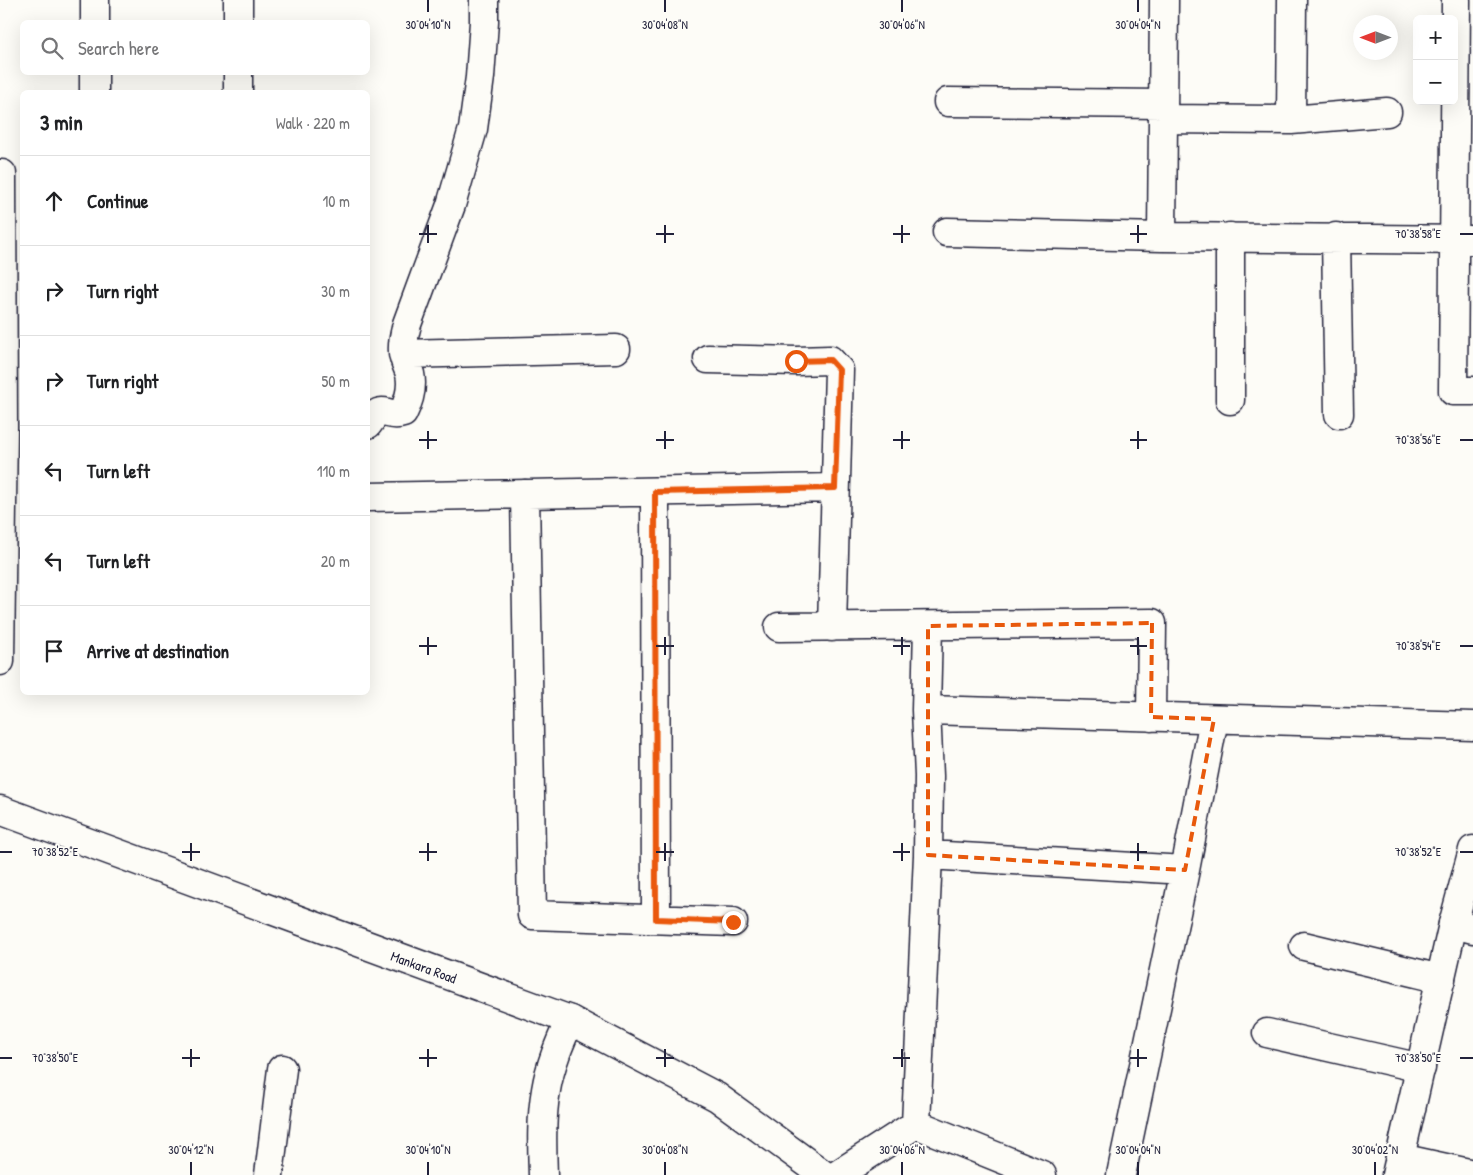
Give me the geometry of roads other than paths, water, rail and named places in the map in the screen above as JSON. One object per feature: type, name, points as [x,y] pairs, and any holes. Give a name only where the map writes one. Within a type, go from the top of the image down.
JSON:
[{"type":"street","points":[[95,0],[95,20]]},
{"type":"street","points":[[238,0],[238,20]]},
{"type":"street","points":[[370,421],[378,413],[383,412],[397,415],[404,413],[412,390],[410,375],[403,354],[403,340],[407,324],[451,206],[473,129],[480,77],[484,0]]},
{"type":"street","points":[[1162,237],[1164,0]]},
{"type":"street","points":[[1291,120],[1292,0]]},
{"type":"street","points":[[1456,0],[1464,240],[1453,391],[1473,391]]},
{"type":"street","points":[[94,75],[94,90]]},
{"type":"street","points":[[238,75],[238,90]]},
{"type":"street","points":[[948,102],[1163,111],[1291,120],[1387,112]]},
{"type":"street","points":[[0,174],[2,174],[13,280],[12,599],[0,661]]},
{"type":"street","points":[[947,232],[1162,237],[1336,237],[1464,240]]},
{"type":"street","points":[[1230,237],[1230,400]]},
{"type":"street","points":[[1336,237],[1339,414]]},
{"type":"street","points":[[403,354],[616,349]]},
{"type":"street","points":[[708,359],[830,360],[839,370],[832,627]]},
{"type":"street","points":[[370,497],[835,488]]},
{"type":"street","points":[[655,492],[656,919]]},
{"type":"street","points":[[525,494],[532,915],[733,922]]},
{"type":"street","points":[[780,627],[1152,623],[1151,717]]},
{"type":"street","points":[[916,1124],[928,855],[929,776],[926,710],[928,626]]},
{"type":"street","points":[[926,710],[1473,726]]},
{"type":"street","points":[[1121,1175],[1185,870],[1214,719]]},
{"type":"street","name":"Mankara Road","points":[[0,810],[570,1020],[717,1097],[824,1175]]},
{"type":"street","points":[[1473,850],[1463,927],[1441,979],[1398,1167],[1473,1174]]},
{"type":"street","points":[[928,855],[1185,870]]},
{"type":"street","points":[[1304,946],[1441,979]]},
{"type":"street","points":[[543,1175],[542,1130],[546,1088],[556,1053],[570,1020]]},
{"type":"street","points":[[1267,1033],[1421,1068]]},
{"type":"street","points":[[269,1175],[282,1069]]},
{"type":"street","points":[[837,1175],[916,1124]]},
{"type":"street","points":[[916,1124],[1042,1175]]}]
